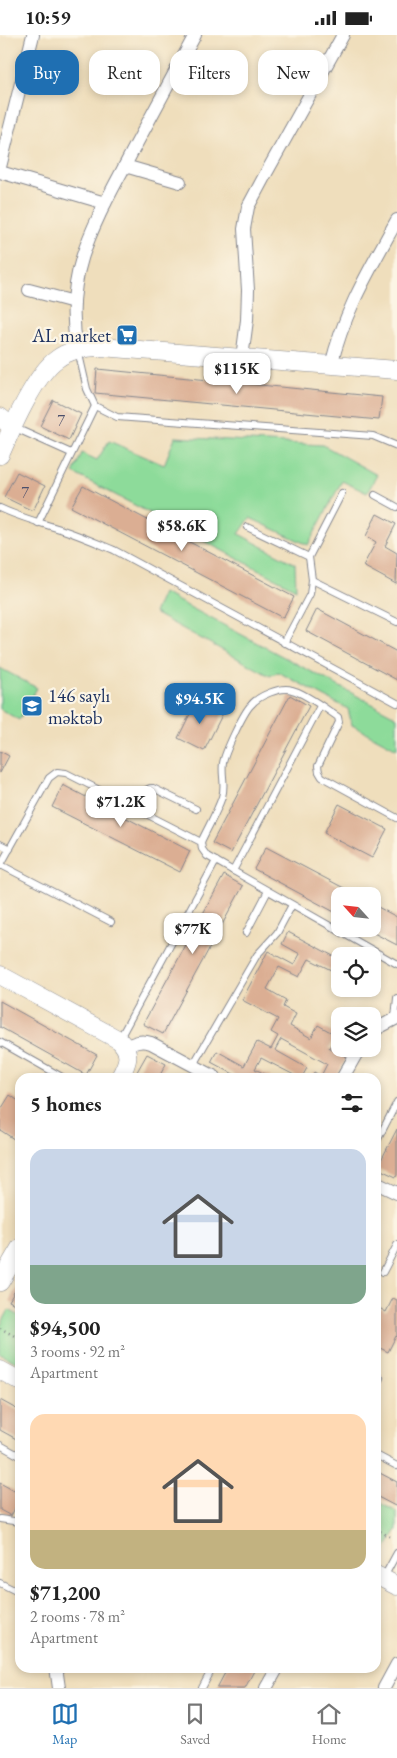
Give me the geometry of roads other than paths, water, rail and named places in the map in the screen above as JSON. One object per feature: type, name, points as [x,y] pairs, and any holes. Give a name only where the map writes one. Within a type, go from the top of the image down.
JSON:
[{"type":"street","points":[[0,167],[33,35]]},
{"type":"street","points":[[78,349],[75,334],[74,302],[77,275],[82,257],[105,203],[195,35]]},
{"type":"street","points":[[242,358],[248,291],[244,229],[248,207],[343,35]]},
{"type":"street","points":[[125,166],[180,182]]},
{"type":"street","points":[[0,172],[105,203]]},
{"type":"street","points":[[331,366],[338,338],[355,296],[397,220]]},
{"type":"street","points":[[29,289],[74,302]]},
{"type":"street","points":[[0,455],[6,422],[56,359],[78,349],[101,347],[397,370]]},
{"type":"street","points":[[0,975],[122,1044],[143,1041],[151,1043],[208,1073]]},
{"type":"street","points":[[381,1026],[396,1018]]},
{"type":"street","points":[[122,1044],[127,1058],[122,1073]]},
{"type":"street","points":[[345,1073],[354,1057]]},
{"type":"street","points":[[381,1185],[397,1193]]},
{"type":"street","points":[[0,1282],[15,1260]]},
{"type":"street","points":[[0,1370],[15,1378]]},
{"type":"street","points":[[384,1688],[397,1664]]},
{"type":"street","points":[[57,1673],[59,1688]]},
{"type":"street","points":[[266,1688],[275,1673]]},
{"type":"lane","points":[[78,349],[87,389],[95,405],[117,417],[373,436],[397,446]]},
{"type":"lane","points":[[38,523],[95,405]]},
{"type":"lane","points":[[6,422],[71,453]]},
{"type":"lane","points":[[284,643],[310,594],[312,581],[309,557],[342,493]]},
{"type":"lane","points":[[374,495],[397,507]]},
{"type":"lane","points":[[0,508],[114,550],[397,703]]},
{"type":"lane","points":[[247,527],[309,557]]},
{"type":"lane","points":[[312,581],[397,622]]},
{"type":"lane","points":[[397,818],[322,777],[318,766],[339,722],[338,717],[294,690],[285,688],[258,699],[252,703],[246,712],[223,760],[223,795],[201,842],[202,849],[207,856],[397,964]]},
{"type":"lane","points":[[233,871],[320,706]]},
{"type":"lane","points":[[111,922],[0,866],[49,778],[57,772],[66,773],[201,842]]},
{"type":"lane","points":[[137,809],[146,790],[149,788],[153,788],[196,809]]},
{"type":"lane","points":[[0,844],[10,849]]},
{"type":"lane","points":[[122,1044],[216,861]]},
{"type":"lane","points":[[246,933],[268,891]]},
{"type":"lane","points":[[193,1065],[257,955],[277,933],[292,905]]},
{"type":"lane","points":[[396,1018],[397,998]]},
{"type":"lane","points":[[0,1043],[55,1073]]},
{"type":"lane","points":[[381,1133],[397,1102]]},
{"type":"lane","points":[[383,1272],[397,1245]]},
{"type":"lane","points":[[0,1445],[15,1453]]},
{"type":"lane","points":[[381,1458],[397,1466]]},
{"type":"lane","points":[[0,1519],[15,1521]]},
{"type":"lane","points":[[385,1580],[397,1553]]},
{"type":"lane","points":[[0,1583],[15,1590]]},
{"type":"lane","points":[[202,1688],[210,1673]]},
{"type":"place","name":"AL market","points":[[127,335]]},
{"type":"place","name":"146 saylı məktəb","points":[[32,706]]}]
